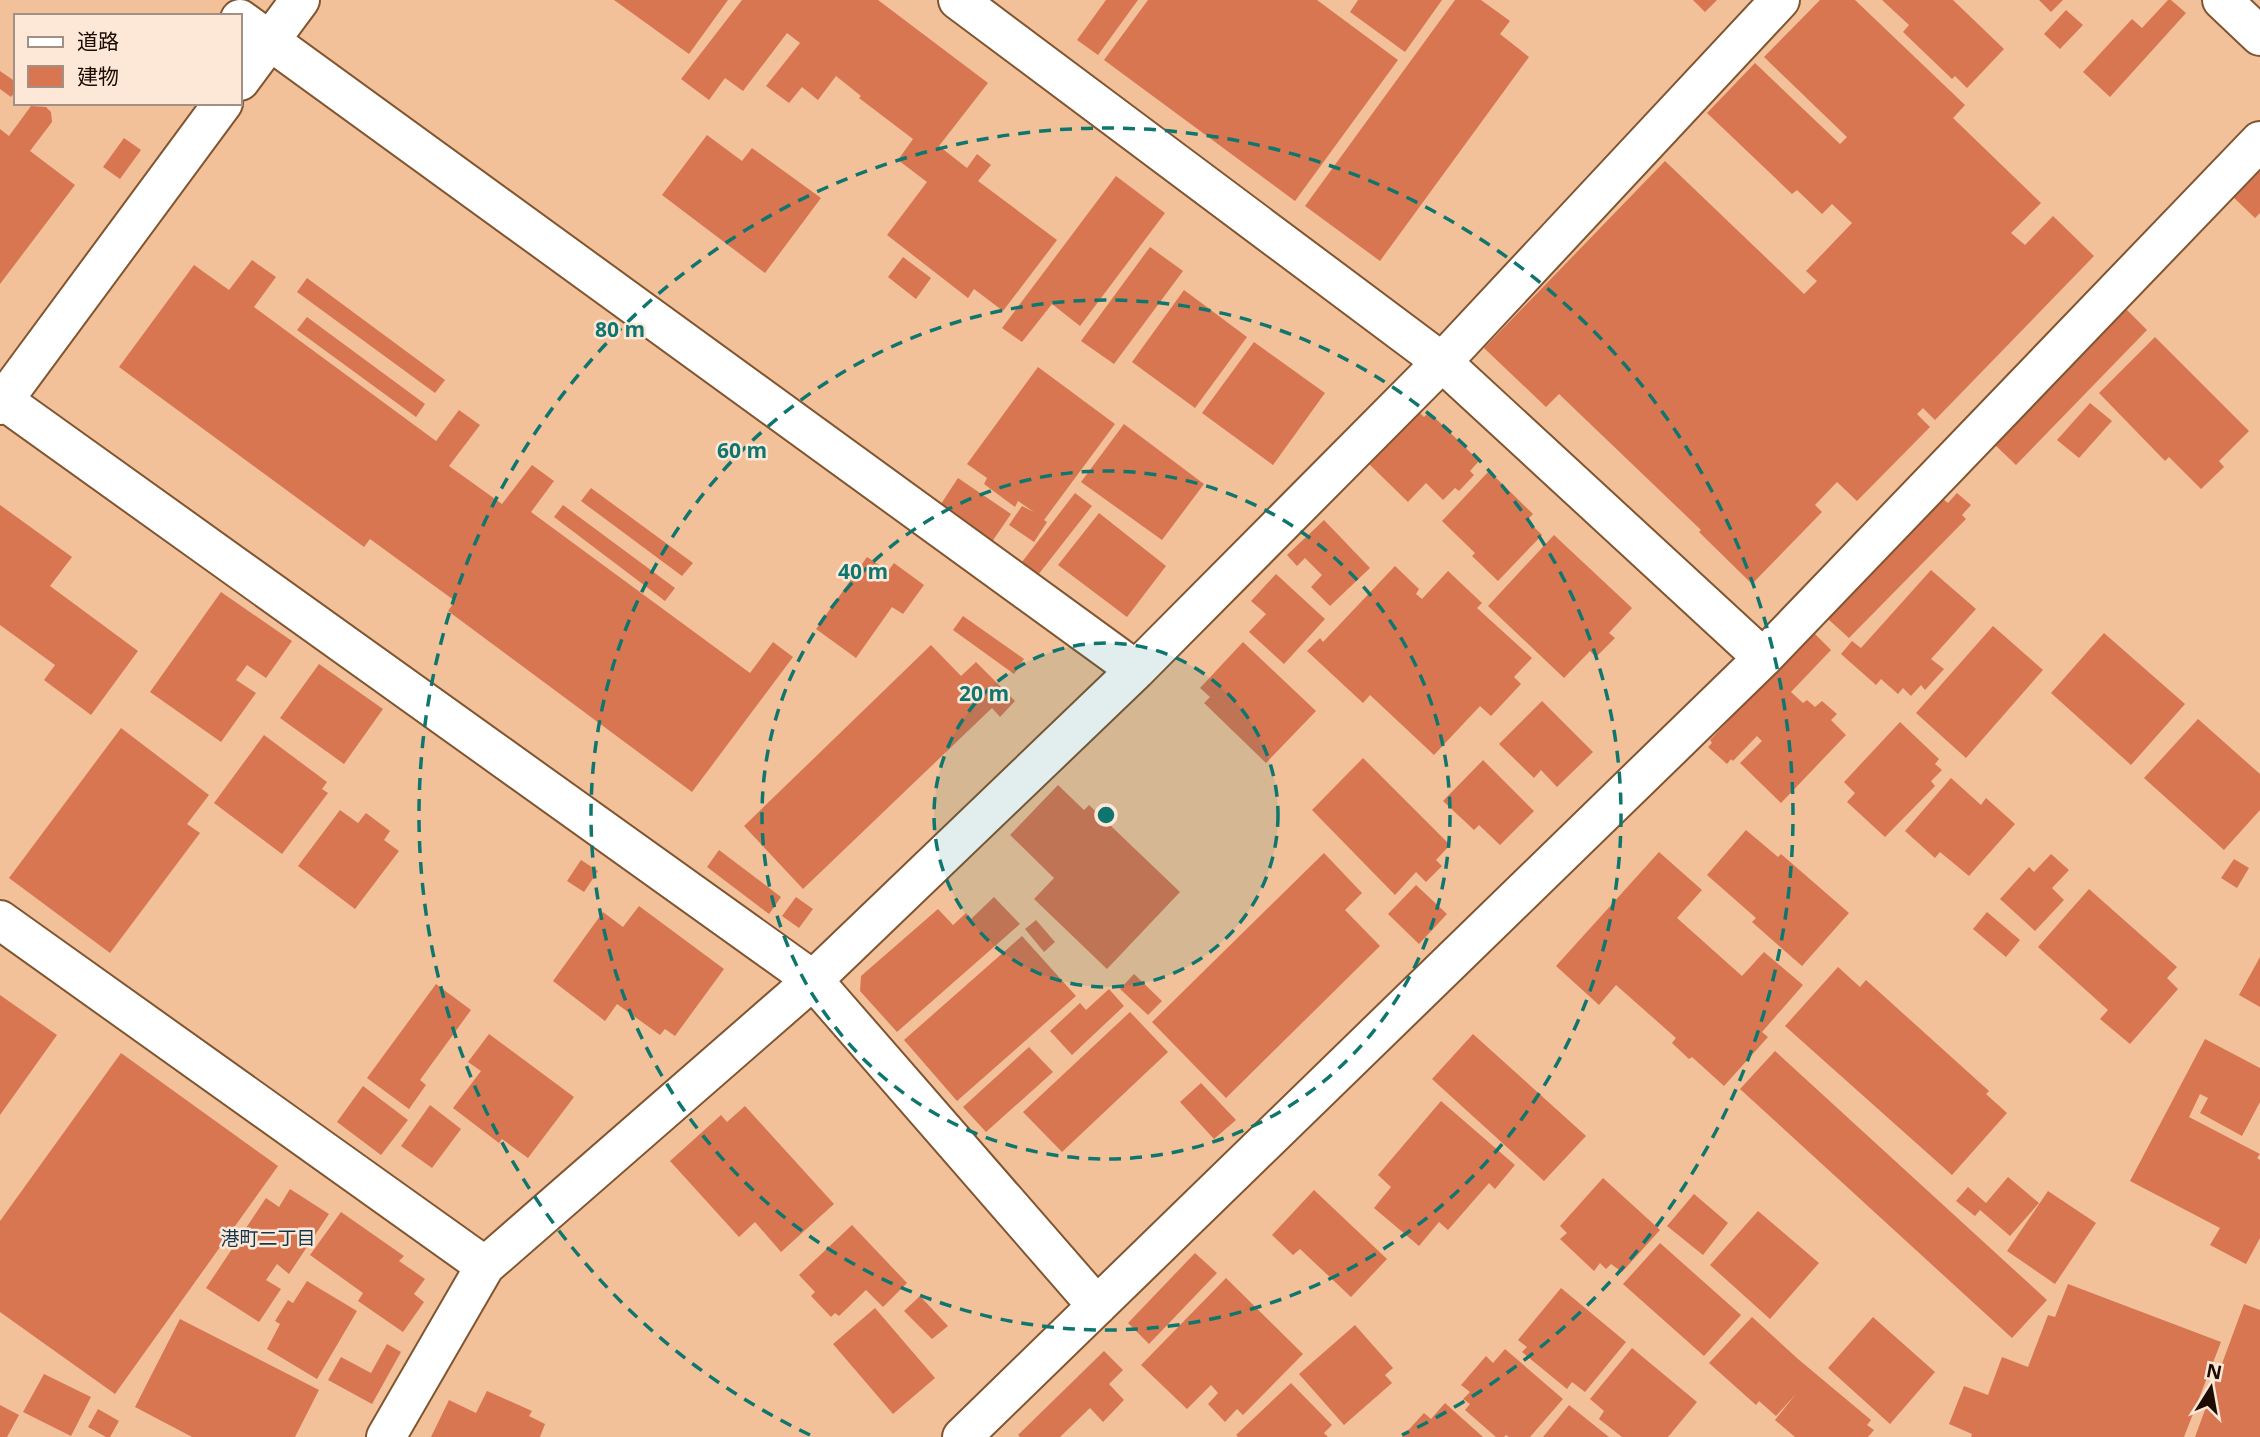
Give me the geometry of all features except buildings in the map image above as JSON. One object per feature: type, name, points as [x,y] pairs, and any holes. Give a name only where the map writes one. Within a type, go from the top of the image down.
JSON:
[{"type":"street","points":[[213,0],[231,14]]},
{"type":"street","points":[[242,73],[254,30],[300,0]]},
{"type":"street","points":[[958,0],[1442,362],[1763,658]]},
{"type":"street","points":[[386,1437],[485,1266],[813,979],[1136,670],[1442,362],[1780,0]]},
{"type":"street","points":[[2222,0],[2260,36]]},
{"type":"street","points":[[254,30],[1136,670]]},
{"type":"street","points":[[222,105],[1,401],[813,979],[1097,1307]]},
{"type":"street","points":[[962,1437],[1763,658],[2260,141]]},
{"type":"street","points":[[0,920],[485,1266]]},
{"type":"district","name":"港町二丁目","points":[[268,1238]]}]
